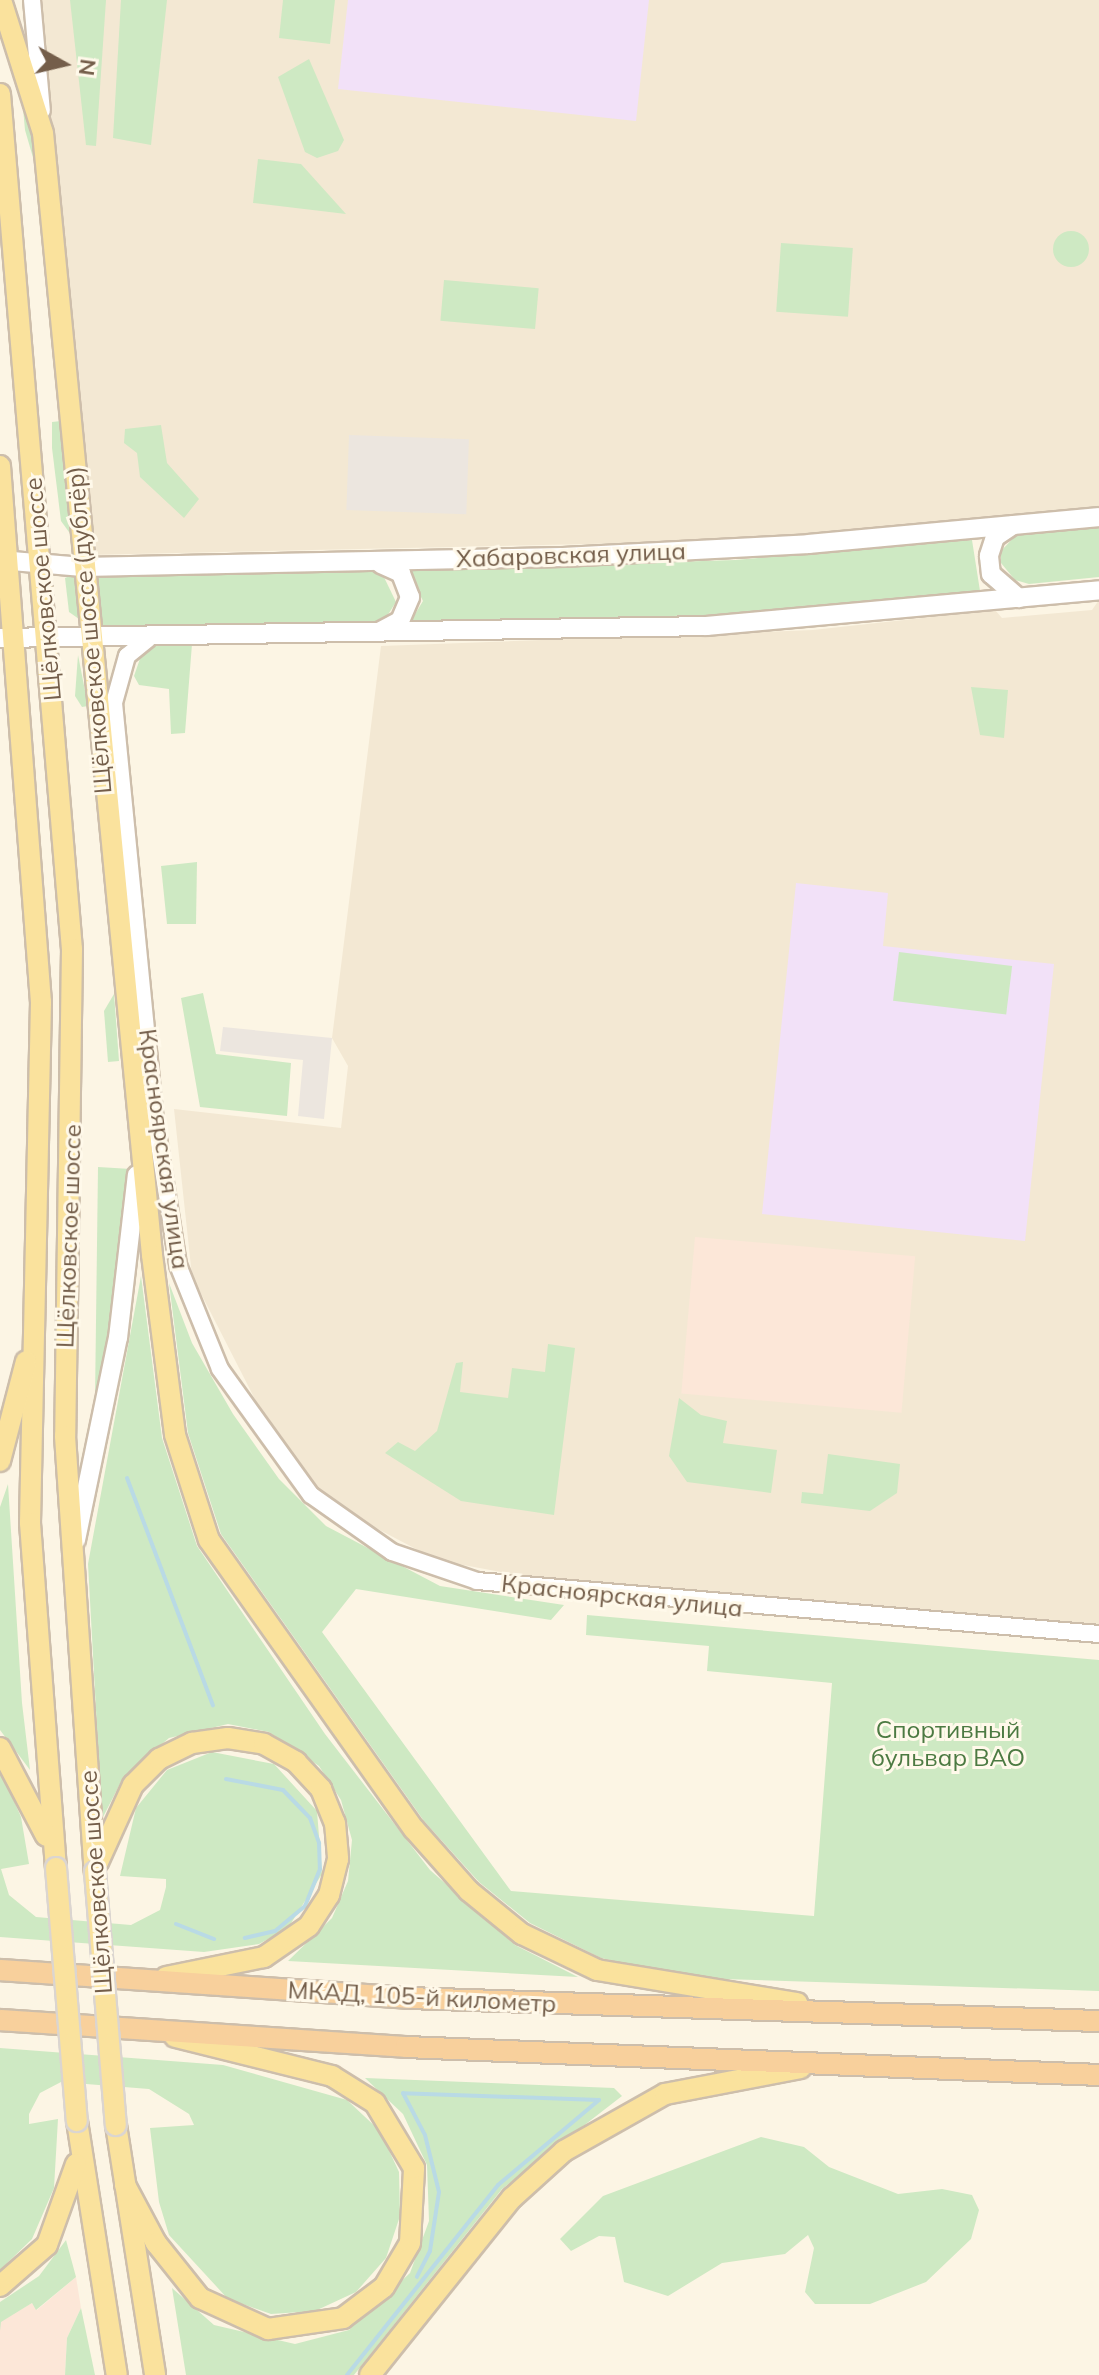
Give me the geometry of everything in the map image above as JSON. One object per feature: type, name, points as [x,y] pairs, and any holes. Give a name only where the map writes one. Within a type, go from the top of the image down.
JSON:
[{"type":"highway","name":"МКАД, 105-й километр","points":[[5,1969],[408,1998],[845,2008],[1099,2021]]},
{"type":"highway","name":"МКАД, 105-й километр","points":[[4,2021],[1099,2075]]},
{"type":"main road","name":"Щёлковское шоссе (дублёр)","points":[[1,0],[43,133],[89,641],[139,1127],[175,1435],[209,1540],[414,1829],[469,1891],[559,1955],[688,1991],[845,2008]]},
{"type":"main road","name":"Щёлковское шоссе","points":[[0,94],[49,641],[74,1001],[65,1310],[72,1562],[116,2125],[155,2375]]},
{"type":"main road","name":"Щёлковское шоссе","points":[[0,466],[8,639],[41,1002],[30,1523],[78,2131],[117,2375]]},
{"type":"main road","name":"Хабаровская улица","points":[[4,560],[83,567],[732,550],[1099,517]]},
{"type":"main road","points":[[1013,525],[995,537],[989,556],[991,574],[1019,598]]},
{"type":"main road","points":[[370,561],[401,573],[410,597],[400,621],[373,635]]},
{"type":"main road","points":[[8,639],[89,641],[707,626],[1099,590]]},
{"type":"main road","points":[[72,1562],[131,1255],[139,1127]]},
{"type":"main road","points":[[0,1461],[33,1338]]},
{"type":"main road","points":[[95,1871],[133,1785],[159,1759],[192,1743],[228,1738],[264,1744],[309,1775],[329,1805],[338,1841],[335,1878],[309,1926],[264,1957],[147,1981]]},
{"type":"main road","points":[[0,1748],[56,1864]]},
{"type":"main road","points":[[125,2185],[156,2243],[200,2298],[268,2329],[319,2326],[365,2304],[399,2267],[416,2219],[405,2144],[355,2087],[144,2030]]},
{"type":"main road","points":[[370,2375],[512,2198],[608,2121],[665,2094],[839,2063]]},
{"type":"main road","points":[[0,2286],[29,2266],[54,2233],[78,2131]]},
{"type":"street","name":"Щёлковское шоссе (дублёр)","points":[[32,0],[43,133]]},
{"type":"street","name":"Красноярская улица","points":[[148,639],[127,656],[114,703],[142,986],[171,1230],[189,1301],[220,1369],[269,1444],[311,1495],[355,1529],[423,1565],[477,1581],[1099,1634]]},
{"type":"shaded area","points":[[39,0],[1099,0],[1099,507],[722,541],[86,555]]},
{"type":"shaded area","points":[[348,0],[649,0],[636,121],[338,89]]},
{"type":"shaded area","points":[[349,435],[469,439],[466,514],[346,510]]},
{"type":"shaded area","points":[[1099,600],[1099,1624],[565,1584],[437,1560],[353,1516],[313,1484],[260,1409],[192,1276],[174,1109],[341,1128],[348,1066],[332,1038],[381,646],[813,630],[995,610],[1002,618],[1092,610]]},
{"type":"shaded area","points":[[796,883],[888,893],[883,946],[1054,964],[1025,1241],[762,1214]]},
{"type":"shaded area","points":[[223,1027],[332,1038],[324,1119],[298,1116],[303,1060],[220,1051]]},
{"type":"shaded area","points":[[695,1237],[915,1256],[901,1413],[681,1393]]},
{"type":"shaded area","points":[[76,2277],[81,2308],[67,2338],[65,2375],[0,2375],[0,2322],[32,2303],[37,2310]]},
{"type":"green space","points":[[70,0],[106,0],[96,146],[86,145]]},
{"type":"green space","points":[[121,0],[167,0],[151,145],[113,138]]},
{"type":"green space","points":[[283,0],[335,0],[330,44],[279,38]]},
{"type":"green space","points":[[309,59],[344,140],[338,151],[317,158],[305,152],[278,77]]},
{"type":"green space","points":[[21,86],[41,160],[34,161],[25,130]]},
{"type":"green space","points":[[258,159],[301,164],[346,214],[253,203]]},
{"type":"green space","points":[[1071,231],[1084,236],[1089,249],[1084,262],[1071,267],[1058,262],[1053,249],[1058,236]]},
{"type":"green space","points":[[781,243],[853,248],[848,317],[776,312]]},
{"type":"green space","points":[[444,280],[539,288],[535,329],[440,321]]},
{"type":"green space","points":[[61,421],[74,539],[61,521],[52,448],[52,422]]},
{"type":"green space","points":[[161,425],[167,463],[199,499],[184,518],[140,477],[137,453],[124,443],[125,429]]},
{"type":"green space","points":[[1099,526],[1099,577],[1029,584],[1015,580],[1001,563],[1001,551],[1019,532]]},
{"type":"green space","points":[[972,540],[980,591],[706,615],[409,624],[423,601],[408,570],[735,560]]},
{"type":"green space","points":[[381,571],[396,602],[382,624],[98,631],[94,577]]},
{"type":"green space","points":[[79,572],[79,619],[69,612],[65,578]]},
{"type":"green space","points":[[158,644],[192,644],[185,733],[171,734],[169,689],[139,685],[134,676],[143,650]]},
{"type":"green space","points":[[78,655],[88,706],[82,707],[75,696]]},
{"type":"green space","points":[[971,687],[1008,690],[1004,738],[980,735]]},
{"type":"green space","points":[[197,862],[196,924],[167,924],[161,866]]},
{"type":"green space","points":[[899,952],[1012,966],[1006,1015],[893,1001]]},
{"type":"green space","points":[[203,993],[216,1054],[291,1063],[287,1116],[200,1107],[181,998]]},
{"type":"green space","points":[[114,994],[119,1061],[108,1062],[104,1011]]},
{"type":"green space","points":[[98,1167],[131,1169],[131,1211],[95,1399]]},
{"type":"green space","points":[[141,1276],[162,1438],[197,1546],[325,1734],[430,1870],[515,1945],[578,1977],[288,1961],[332,1918],[348,1881],[352,1840],[341,1800],[319,1766],[269,1732],[228,1724],[169,1738],[123,1778],[102,1819],[88,1564]]},
{"type":"green space","name":"Спортивный бульвар ВАО","points":[[169,1283],[192,1343],[233,1414],[279,1479],[326,1526],[440,1586],[564,1605],[551,1620],[356,1589],[322,1632],[511,1891],[814,1916],[832,1683],[707,1671],[709,1646],[586,1635],[587,1615],[1099,1660],[1099,1991],[691,1978],[601,1958],[530,1923],[479,1882],[424,1821],[221,1534],[188,1433]]},
{"type":"green space","points":[[548,1344],[575,1348],[554,1515],[461,1501],[385,1453],[398,1442],[415,1451],[437,1431],[456,1363],[463,1362],[460,1392],[508,1398],[512,1368],[545,1372]]},
{"type":"green space","points":[[679,1398],[701,1415],[727,1421],[723,1443],[777,1450],[771,1493],[687,1482],[669,1456]]},
{"type":"green space","points":[[828,1454],[900,1464],[897,1493],[870,1511],[801,1503],[802,1492],[823,1494]]},
{"type":"green space","points":[[8,1484],[22,1703],[30,1770],[0,1730],[0,1507]]},
{"type":"green space","points":[[212,1752],[274,1764],[317,1811],[322,1874],[288,1928],[259,1944],[204,1952],[0,1937],[0,1769],[21,1817],[29,1864],[1,1869],[9,1895],[36,1917],[131,1925],[160,1910],[166,1887],[166,1879],[120,1876],[136,1808],[167,1770]]},
{"type":"green space","points":[[0,2048],[223,2065],[347,2100],[380,2131],[399,2172],[400,2216],[386,2258],[356,2292],[315,2311],[271,2314],[228,2299],[169,2235],[159,2202],[150,2128],[194,2125],[189,2114],[149,2089],[61,2082],[40,2093],[29,2114],[29,2124],[58,2119],[54,2188],[32,2239],[0,2270]]},
{"type":"green space","points":[[365,2078],[614,2088],[622,2096],[502,2189],[354,2375],[186,2375],[172,2288],[214,2325],[295,2344],[349,2330],[410,2273],[429,2221],[427,2165],[403,2114]]},
{"type":"green space","points":[[761,2137],[804,2147],[829,2167],[898,2194],[942,2189],[972,2195],[979,2210],[971,2239],[926,2282],[870,2304],[815,2304],[805,2292],[814,2248],[808,2235],[785,2254],[722,2263],[668,2296],[624,2282],[615,2237],[599,2236],[571,2251],[560,2239],[603,2196]]},
{"type":"green space","points":[[66,2240],[76,2277],[36,2310],[32,2303],[1,2322],[0,2331],[0,2302],[39,2276]]},
{"type":"green space","points":[[81,2308],[95,2375],[65,2375],[67,2338]]},
{"type":"waterway","points":[[127,1478],[213,1705]]},
{"type":"waterway","points":[[226,1779],[283,1790],[310,1818],[319,1843],[320,1869],[305,1906],[275,1931],[245,1938]]},
{"type":"waterway","points":[[176,1924],[214,1939]]},
{"type":"waterway","points":[[347,2375],[498,2185],[599,2100],[403,2093],[425,2135],[439,2192],[430,2251],[417,2277]]}]
